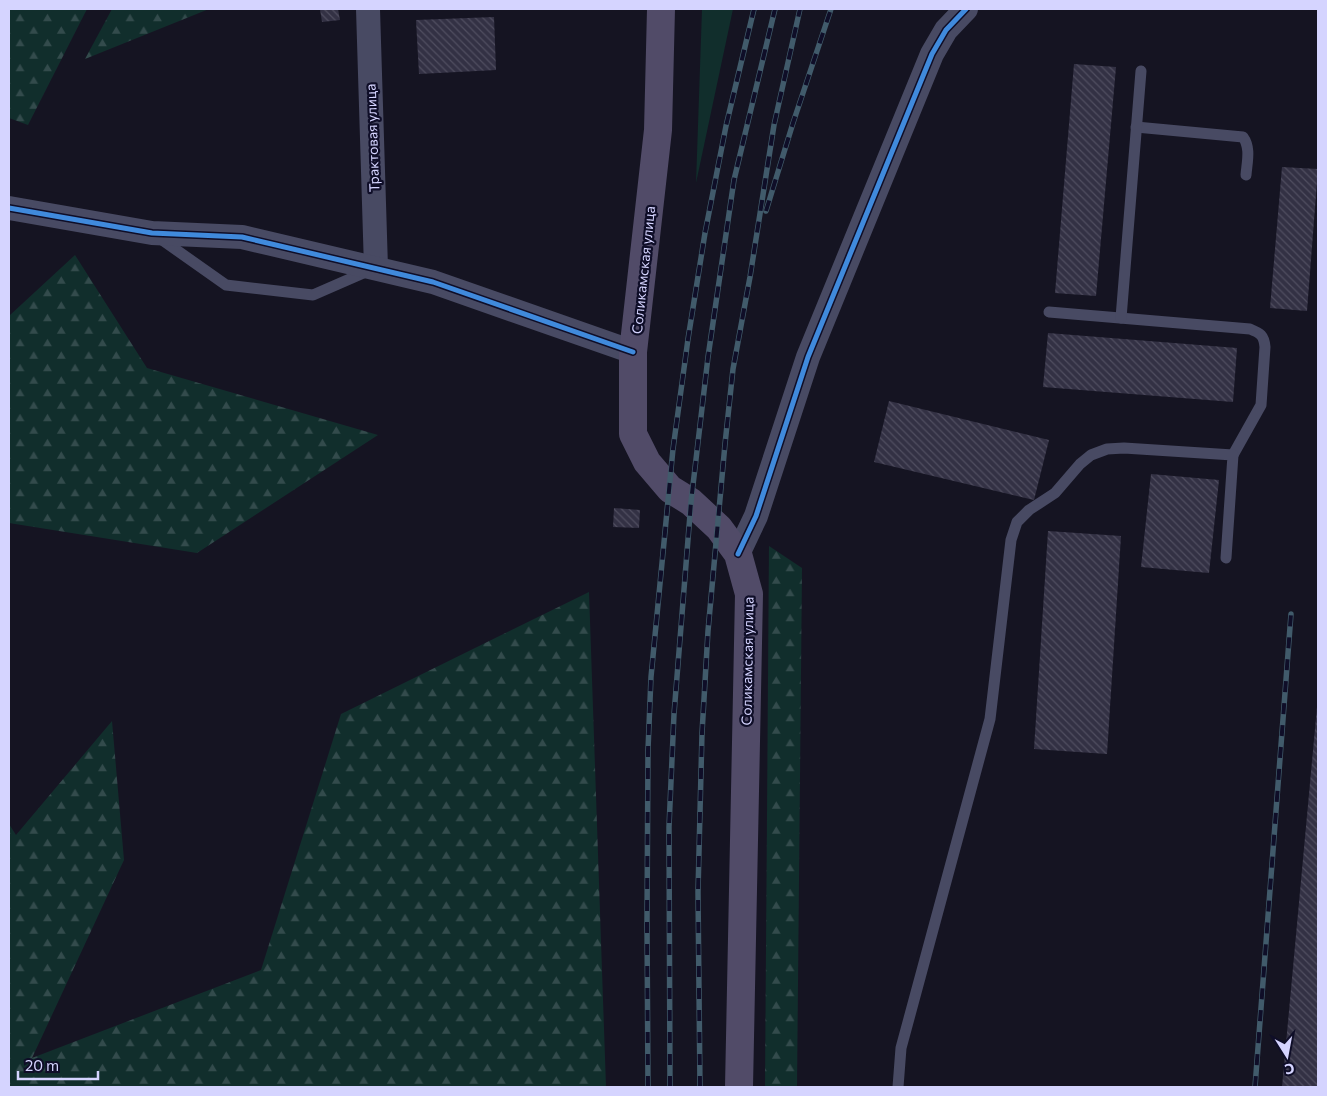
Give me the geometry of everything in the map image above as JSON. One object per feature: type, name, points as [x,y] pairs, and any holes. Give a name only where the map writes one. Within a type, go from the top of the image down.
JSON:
[{"type":"main road","name":"Соликамская улица","points":[[661,9],[658,130],[634,352],[633,434],[647,462],[670,489],[691,502],[718,528],[738,554],[749,594],[739,1087]]},
{"type":"street","name":"Трактовая улица","points":[[368,9],[376,268]]},
{"type":"street","points":[[738,554],[756,516],[808,356],[932,54],[946,30],[966,9]]},
{"type":"street","points":[[9,208],[152,234],[242,236],[433,282],[634,352]]},
{"type":"lane","points":[[1121,318],[1141,71]]},
{"type":"lane","points":[[1136,127],[1243,137],[1248,144],[1246,175]]},
{"type":"lane","points":[[152,234],[226,285],[313,295],[376,268]]},
{"type":"lane","points":[[1049,312],[1250,329],[1260,333],[1266,347],[1261,405],[1233,455],[1226,558]]},
{"type":"lane","points":[[898,1087],[901,1048],[990,719],[1010,540],[1017,522],[1029,510],[1056,493],[1080,464],[1091,455],[1107,449],[1124,448],[1233,455]]},
{"type":"green space","points":[[9,9],[87,9],[28,125],[9,118]]},
{"type":"green space","points":[[112,9],[209,9],[85,59]]},
{"type":"green space","points":[[702,9],[733,9],[696,183]]},
{"type":"green space","points":[[75,255],[147,368],[378,435],[197,553],[9,523],[9,316]]},
{"type":"green space","points":[[769,546],[802,568],[797,1087],[765,1087]]},
{"type":"green space","points":[[589,592],[606,1087],[9,1087],[9,824],[16,835],[112,721],[124,860],[32,1058],[261,970],[341,714]]},
{"type":"building","points":[[320,9],[338,9],[340,20],[322,22]]},
{"type":"building","points":[[494,17],[496,70],[419,74],[416,20]]},
{"type":"building","points":[[1074,64],[1116,67],[1096,296],[1055,293]]},
{"type":"building","points":[[1282,167],[1318,169],[1307,311],[1270,308]]},
{"type":"building","points":[[1048,333],[1237,348],[1233,402],[1043,387]]},
{"type":"building","points":[[889,401],[1049,440],[1034,500],[874,462]]},
{"type":"building","points":[[1151,474],[1219,480],[1209,573],[1141,567]]},
{"type":"building","points":[[614,508],[640,510],[639,528],[613,527]]},
{"type":"building","points":[[1048,531],[1121,536],[1107,754],[1034,749]]},
{"type":"building","points":[[1317,707],[1318,1087],[1282,1087]]},
{"type":"railway","points":[[648,1087],[648,750],[651,677],[673,449],[705,233],[726,126],[754,9]]},
{"type":"railway","points":[[670,1087],[669,827],[674,714],[691,502],[708,357],[734,180],[775,9]]},
{"type":"railway","points":[[700,1087],[698,892],[702,733],[708,631],[725,444],[733,369],[750,277],[774,125],[800,9]]},
{"type":"railway","points":[[766,211],[831,9]]},
{"type":"railway","points":[[1255,1087],[1291,614]]},
{"type":"cycle path","points":[[738,554],[756,516],[808,357],[932,54],[946,30],[966,9]]},
{"type":"cycle path","points":[[9,208],[152,233],[242,237],[433,282],[633,352]]}]
